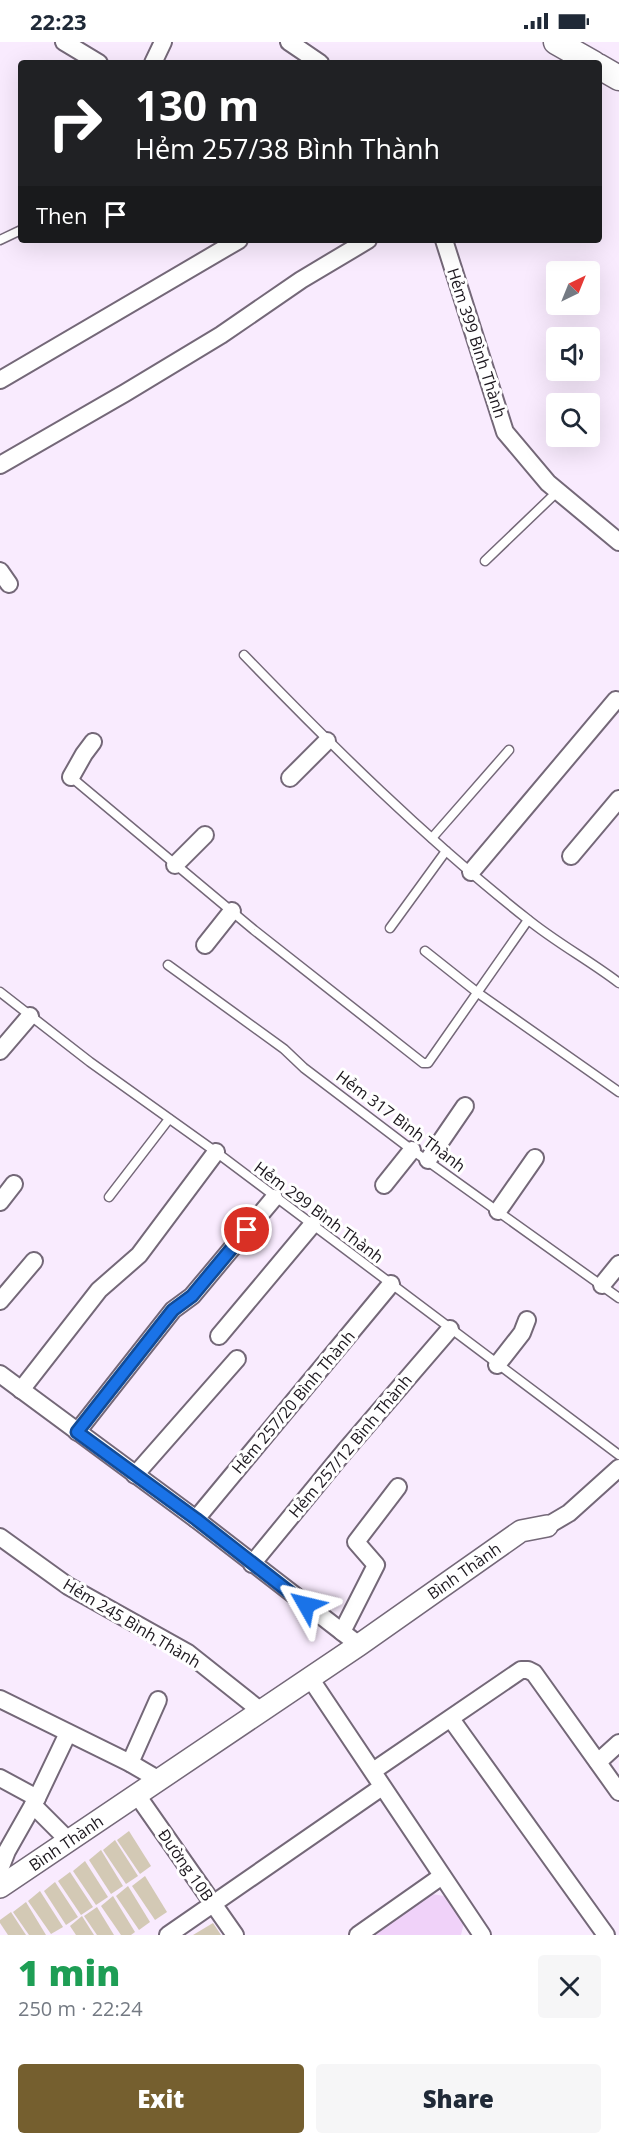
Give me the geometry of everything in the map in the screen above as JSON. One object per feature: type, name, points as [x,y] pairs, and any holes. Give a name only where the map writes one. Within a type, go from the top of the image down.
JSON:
[{"type":"main road","points":[[556,42],[588,60]]},
{"type":"main road","points":[[602,68],[619,78]]},
{"type":"street","points":[[64,42],[94,60]]},
{"type":"street","points":[[154,60],[163,42]]},
{"type":"street","points":[[289,42],[316,60]]},
{"type":"street","points":[[0,380],[234,243]]},
{"type":"street","points":[[0,465],[221,335],[301,280],[363,243]]},
{"type":"street","name":"Hẻm 399 Bình Thành","points":[[445,243],[505,432],[548,483],[619,542]]},
{"type":"street","points":[[471,872],[616,700]]},
{"type":"street","points":[[290,778],[327,741]]},
{"type":"street","points":[[71,777],[93,742]]},
{"type":"street","points":[[572,856],[619,799]]},
{"type":"street","points":[[175,865],[205,835]]},
{"type":"street","points":[[205,945],[232,911]]},
{"type":"street","points":[[0,1051],[30,1016]]},
{"type":"street","points":[[428,1160],[465,1106]]},
{"type":"street","points":[[384,1185],[412,1150]]},
{"type":"street","points":[[21,1390],[99,1290],[139,1255],[216,1152]]},
{"type":"street","points":[[498,1211],[535,1158]]},
{"type":"street","points":[[0,1202],[14,1184]]},
{"type":"street","points":[[77,1432],[173,1310],[192,1296],[274,1198]]},
{"type":"street","points":[[219,1336],[312,1225]]},
{"type":"street","points":[[0,1300],[34,1261]]},
{"type":"street","points":[[602,1285],[619,1264]]},
{"type":"street","name":"Hẻm 257/20 Bình Thành","points":[[196,1519],[391,1284]]},
{"type":"street","points":[[498,1365],[522,1333],[527,1320]]},
{"type":"street","name":"Hẻm 257/12 Bình Thành","points":[[252,1564],[344,1452],[450,1329]]},
{"type":"street","points":[[135,1475],[237,1359]]},
{"type":"street","points":[[0,1374],[196,1519],[350,1638],[376,1565],[356,1542],[398,1487]]},
{"type":"street","name":"Bình Thành","points":[[0,1887],[310,1678],[350,1638],[521,1531],[547,1526],[568,1513],[619,1468]]},
{"type":"street","name":"Hẻm 245 Bình Thành","points":[[0,1537],[68,1586],[188,1653],[261,1711]]},
{"type":"street","points":[[373,1771],[521,1670],[528,1670],[534,1673],[619,1792]]},
{"type":"street","points":[[310,1678],[478,1934]]},
{"type":"street","points":[[0,1699],[130,1763],[159,1780]]},
{"type":"street","points":[[130,1763],[158,1700]]},
{"type":"street","points":[[452,1719],[606,1935]]},
{"type":"street","points":[[0,1869],[68,1733]]},
{"type":"street","points":[[598,1762],[619,1743]]},
{"type":"street","points":[[0,1778],[35,1802],[69,1841]]},
{"type":"street","points":[[168,1935],[382,1787]]},
{"type":"street","name":"Đường 10B","points":[[137,1795],[235,1935]]},
{"type":"street","points":[[358,1935],[442,1876]]},
{"type":"lane","points":[[0,240],[18,231]]},
{"type":"lane","points":[[485,561],[558,492]]},
{"type":"lane","points":[[244,655],[327,741],[446,851],[528,920],[619,983]]},
{"type":"lane","points":[[432,838],[509,750]]},
{"type":"lane","points":[[71,777],[175,865],[423,1063],[428,1063],[528,920]]},
{"type":"lane","points":[[390,928],[446,851]]},
{"type":"lane","points":[[424,951],[478,993],[619,1092]]},
{"type":"lane","name":"Hẻm 317 Bình Thành","points":[[168,965],[284,1049],[304,1068],[412,1150],[619,1298]]},
{"type":"lane","name":"Hẻm 299 Bình Thành","points":[[0,992],[90,1062],[216,1152],[274,1198],[619,1455]]},
{"type":"lane","points":[[108,1197],[169,1119]]},
{"type":"shaded area","points":[[432,1894],[444,1896],[464,1923],[461,1935],[373,1935]]},
{"type":"building","points":[[129,1831],[151,1866],[140,1874],[117,1840]]},
{"type":"building","points":[[115,1840],[138,1876],[126,1884],[103,1850]]},
{"type":"building","points":[[101,1850],[123,1886],[111,1894],[89,1860]]},
{"type":"building","points":[[85,1861],[108,1897],[96,1905],[73,1871]]},
{"type":"building","points":[[70,1872],[93,1907],[81,1915],[58,1881]]},
{"type":"building","points":[[145,1876],[167,1912],[155,1920],[132,1886]]},
{"type":"building","points":[[55,1882],[78,1917],[66,1925],[44,1891]]},
{"type":"building","points":[[128,1886],[150,1922],[139,1930],[116,1896]]},
{"type":"building","points":[[40,1891],[63,1927],[51,1934],[28,1901]]},
{"type":"building","points":[[113,1896],[135,1932],[131,1935],[121,1935],[101,1906]]},
{"type":"building","points":[[26,1902],[46,1935],[29,1935],[13,1912]]},
{"type":"building","points":[[97,1907],[114,1935],[97,1935],[84,1916]]},
{"type":"building","points":[[11,1912],[26,1935],[8,1935],[0,1923],[0,1920]]},
{"type":"building","points":[[82,1916],[94,1935],[76,1935],[70,1926]]},
{"type":"building","points":[[213,1923],[221,1935],[193,1935]]},
{"type":"route","points":[[247,1230],[192,1296],[173,1310],[77,1432],[196,1519],[306,1605]]}]
